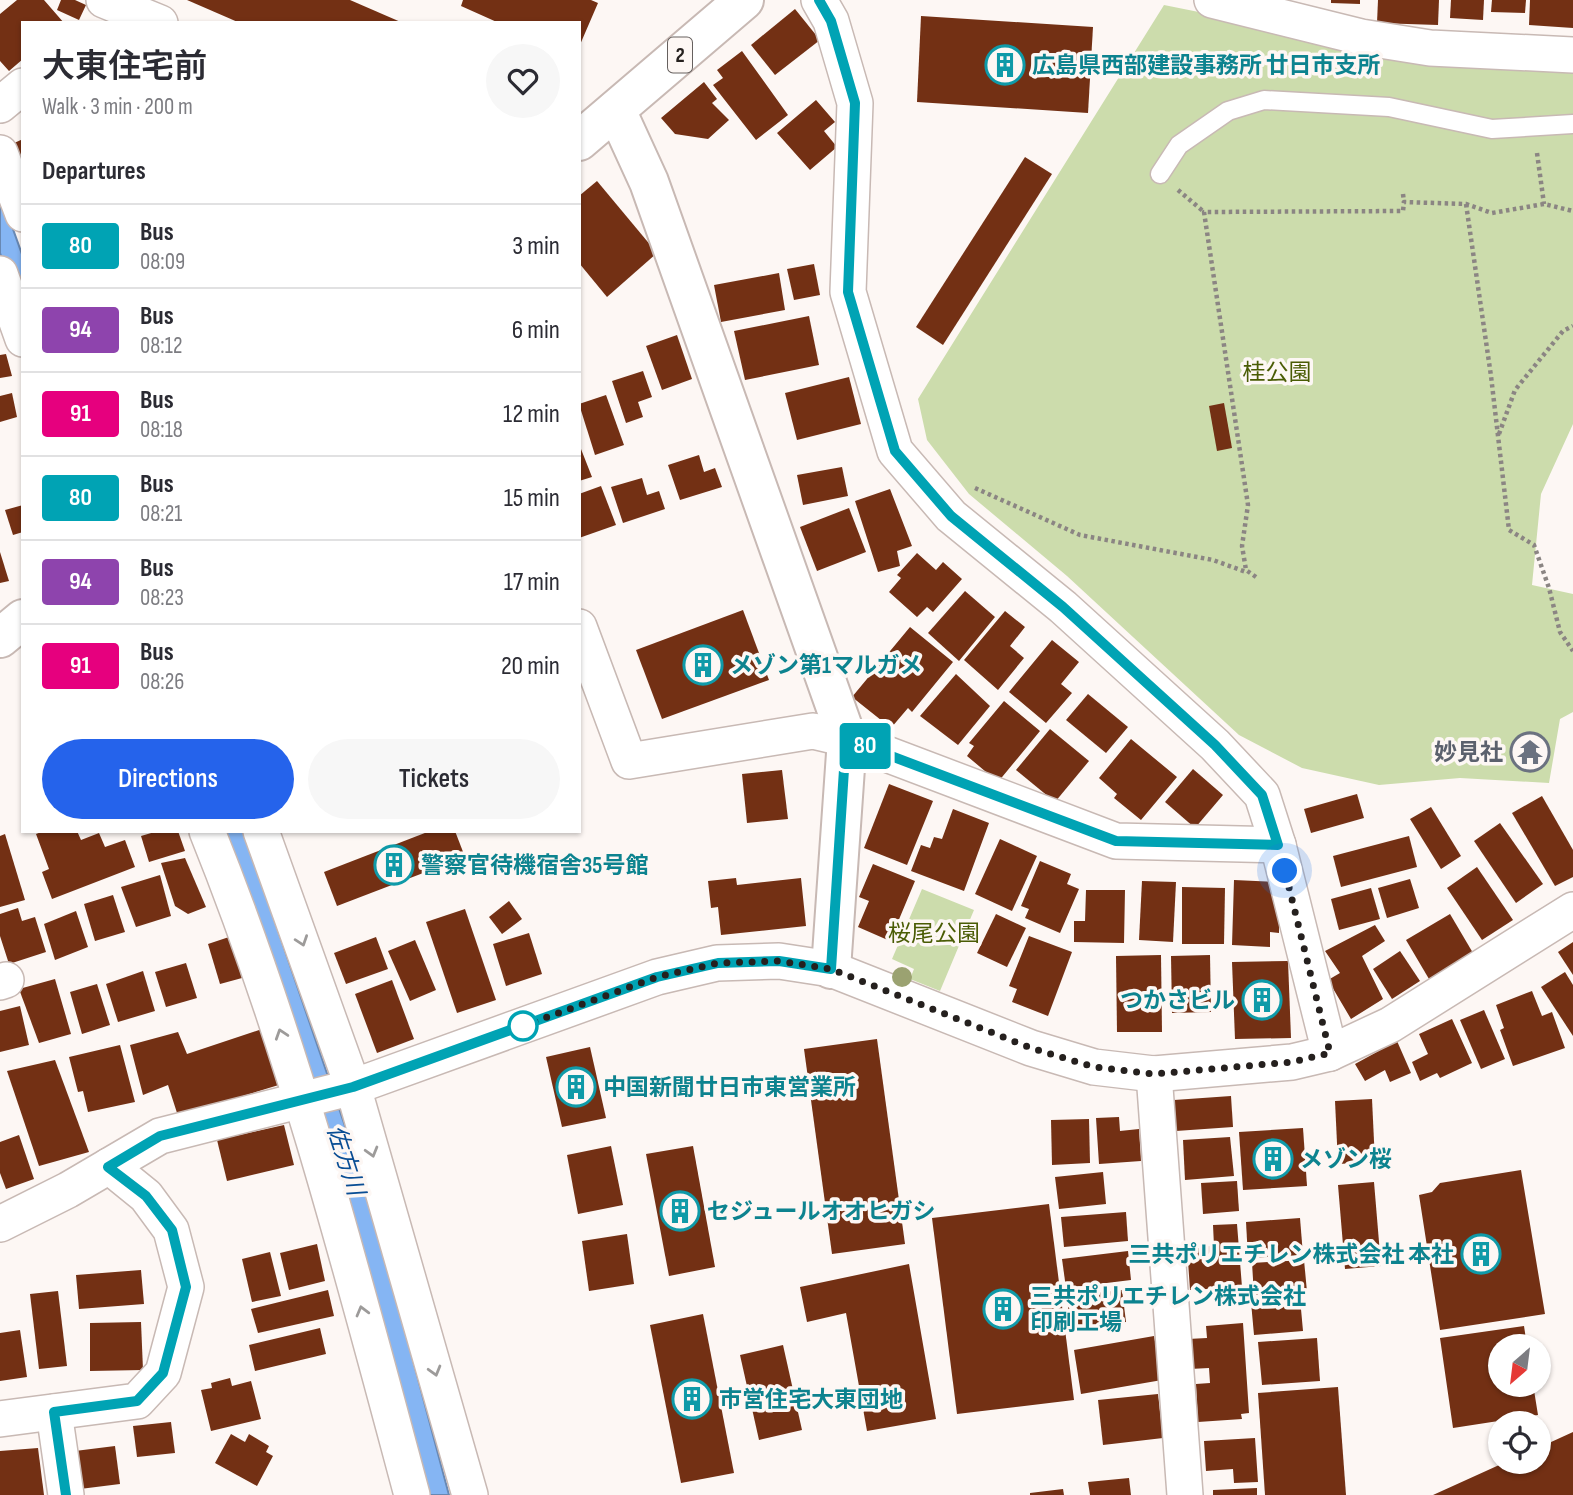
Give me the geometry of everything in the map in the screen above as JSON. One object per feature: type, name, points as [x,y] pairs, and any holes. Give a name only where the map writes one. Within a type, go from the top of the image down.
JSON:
[{"type":"main road","name":"2","points":[[581,139],[744,0]]},
{"type":"main road","points":[[616,110],[645,173],[846,739],[831,969]]},
{"type":"main road","points":[[0,638],[21,621]]},
{"type":"street","points":[[819,0],[831,21],[855,103],[848,292],[895,451],[951,516],[1063,607],[1215,745],[1262,795],[1278,845],[1330,1053]]},
{"type":"street","points":[[1212,0],[1361,37],[1430,48],[1573,55]]},
{"type":"street","points":[[106,9],[152,21]]},
{"type":"street","points":[[0,105],[21,88]]},
{"type":"street","points":[[0,153],[21,209]]},
{"type":"street","points":[[0,274],[21,333]]},
{"type":"street","points":[[581,632],[629,761],[813,731],[846,739],[1116,841],[1278,845]]},
{"type":"street","points":[[209,833],[265,910],[353,1087],[470,1495]]},
{"type":"street","points":[[261,833],[265,910],[303,1099],[412,1495]]},
{"type":"street","points":[[0,1224],[108,1167],[160,1136],[353,1087],[657,977],[718,963],[779,961],[831,969],[1031,1048],[1094,1067],[1154,1074],[1292,1062],[1330,1053],[1390,1025],[1573,911]]},
{"type":"street","points":[[1154,1074],[1185,1495]]},
{"type":"street","points":[[0,1419],[137,1401],[163,1373],[186,1287],[172,1230],[146,1196],[108,1167]]},
{"type":"street","points":[[54,1412],[66,1495]]},
{"type":"lane","points":[[1160,174],[1179,145],[1228,111],[1264,100],[1389,107],[1493,129],[1573,124]]},
{"type":"path","points":[[1536,140],[1544,205]]},
{"type":"path","points":[[922,480],[956,479],[1080,535],[1213,560],[1256,576],[1246,570],[1242,546],[1248,505],[1204,212],[1403,211],[1403,194]]},
{"type":"path","points":[[1404,202],[1466,204],[1492,213],[1544,205],[1573,211]]},
{"type":"path","points":[[1466,204],[1499,435],[1509,530],[1534,545],[1560,632],[1573,651]]},
{"type":"path","points":[[1499,435],[1515,390],[1563,331],[1573,327]]},
{"type":"green space","name":"桂公園","points":[[1164,5],[1393,51],[1573,64],[1573,424],[1541,494],[1532,585],[1573,594],[1573,712],[1560,719],[1549,783],[1460,778],[1379,785],[1302,768],[1239,735],[1067,576],[969,494],[927,440],[918,399]]},
{"type":"green space","name":"桜尾公園","points":[[922,889],[974,910],[940,991],[910,979],[914,969],[892,959]]},
{"type":"water","points":[[0,193],[21,251],[21,311],[0,253]]},
{"type":"water","name":"佐方川","points":[[223,833],[245,833],[370,1199],[449,1495],[427,1495]]},
{"type":"building","points":[[17,0],[44,0],[62,21],[21,21],[21,61],[9,71],[0,61],[0,14]]},
{"type":"building","points":[[61,0],[75,0],[86,5],[79,20],[57,10]]},
{"type":"building","points":[[187,0],[350,0],[398,21],[235,21]]},
{"type":"building","points":[[463,0],[591,0],[598,3],[581,42],[581,21],[495,21],[461,6]]},
{"type":"building","points":[[1331,0],[1360,0],[1360,4],[1331,3]]},
{"type":"building","points":[[1378,0],[1439,0],[1438,25],[1377,23]]},
{"type":"building","points":[[1451,0],[1484,0],[1483,20],[1450,18]]},
{"type":"building","points":[[1492,0],[1526,0],[1525,13],[1491,12]]},
{"type":"building","points":[[1530,0],[1573,0],[1573,28],[1529,25]]},
{"type":"building","points":[[795,9],[820,40],[775,75],[751,45]]},
{"type":"building","name":"広島県西部建設事務所 廿日市支所","points":[[921,16],[1093,27],[1088,113],[917,102]]},
{"type":"building","points":[[742,51],[788,115],[756,140],[713,85],[723,78],[717,70]]},
{"type":"building","points":[[704,82],[717,99],[712,103],[729,120],[708,139],[675,134],[661,118]]},
{"type":"building","points":[[816,100],[835,122],[824,131],[837,147],[810,170],[777,133]]},
{"type":"building","points":[[21,140],[21,167],[12,144]]},
{"type":"building","points":[[1025,157],[1052,174],[943,345],[916,327]]},
{"type":"building","points":[[597,181],[657,253],[607,297],[581,265],[581,194]]},
{"type":"building","points":[[814,264],[820,295],[794,300],[787,269]]},
{"type":"building","points":[[779,273],[785,310],[721,322],[714,285]]},
{"type":"building","points":[[809,316],[819,365],[745,380],[734,331]]},
{"type":"building","points":[[677,335],[692,379],[662,390],[646,346]]},
{"type":"building","points":[[6,354],[12,376],[0,378],[0,355]]},
{"type":"building","points":[[643,371],[652,397],[638,402],[643,417],[626,423],[612,381]]},
{"type":"building","points":[[849,377],[861,424],[797,440],[785,393]]},
{"type":"building","points":[[12,393],[17,417],[0,422],[0,396]]},
{"type":"building","points":[[606,395],[624,445],[595,455],[581,403]]},
{"type":"building","points":[[1224,403],[1232,448],[1217,451],[1209,406]]},
{"type":"building","points":[[581,449],[592,477],[581,480]]},
{"type":"building","points":[[699,455],[704,472],[715,468],[722,487],[680,500],[668,465]]},
{"type":"building","points":[[842,467],[848,496],[803,505],[797,475]]},
{"type":"building","points":[[642,478],[647,495],[659,491],[665,509],[623,523],[611,487]]},
{"type":"building","points":[[601,486],[616,525],[581,537],[581,493]]},
{"type":"building","points":[[890,489],[912,546],[897,551],[900,566],[878,572],[855,501]]},
{"type":"building","points":[[21,506],[21,533],[13,535],[5,510]]},
{"type":"building","points":[[849,508],[866,552],[817,571],[800,527]]},
{"type":"building","points":[[0,552],[9,581],[0,583]]},
{"type":"building","points":[[917,553],[936,570],[943,562],[962,579],[933,612],[927,607],[917,617],[889,592],[901,578],[897,575]]},
{"type":"building","points":[[965,591],[995,617],[959,661],[928,633]]},
{"type":"building","name":"メゾン第1マルガメ","points":[[743,610],[769,680],[662,719],[636,650]]},
{"type":"building","points":[[1005,611],[1025,627],[1010,646],[1024,658],[998,690],[964,660]]},
{"type":"building","points":[[910,627],[953,662],[912,712],[908,708],[891,728],[852,697]]},
{"type":"building","points":[[1052,640],[1079,662],[1061,684],[1072,693],[1046,723],[1009,692]]},
{"type":"building","points":[[956,674],[990,706],[958,745],[920,716]]},
{"type":"building","points":[[1088,694],[1128,727],[1106,753],[1066,720]]},
{"type":"building","points":[[1004,701],[1040,731],[998,782],[967,756],[974,746],[969,743]]},
{"type":"building","points":[[1050,729],[1089,761],[1055,802],[1016,770]]},
{"type":"building","points":[[1131,739],[1177,777],[1141,820],[1114,798],[1117,794],[1099,778]]},
{"type":"building","points":[[1193,769],[1223,795],[1195,828],[1165,802]]},
{"type":"building","points":[[782,770],[788,819],[747,823],[742,774]]},
{"type":"building","points":[[889,784],[933,801],[907,865],[864,848]]},
{"type":"building","points":[[1357,794],[1364,818],[1311,833],[1304,809]]},
{"type":"building","points":[[1542,796],[1573,850],[1573,877],[1555,886],[1512,813]]},
{"type":"building","points":[[1431,807],[1461,856],[1441,869],[1410,819]]},
{"type":"building","points":[[953,809],[989,823],[964,891],[911,871],[921,845],[930,848],[934,837],[942,839]]},
{"type":"building","points":[[1500,823],[1543,884],[1516,903],[1474,841]]},
{"type":"building","points":[[78,833],[81,840],[99,833],[105,847],[125,840],[135,867],[52,899],[42,872],[49,869],[36,834]]},
{"type":"building","points":[[151,833],[179,833],[185,851],[149,862],[141,836]]},
{"type":"building","name":"警察官待機宿舎35号館","points":[[425,833],[456,833],[465,857],[337,906],[324,872]]},
{"type":"building","points":[[5,834],[25,900],[0,907],[0,836]]},
{"type":"building","points":[[1409,836],[1417,867],[1341,887],[1333,856]]},
{"type":"building","points":[[1000,839],[1037,856],[1012,911],[975,894]]},
{"type":"building","points":[[185,858],[206,907],[188,914],[175,906],[161,863]]},
{"type":"building","points":[[1040,861],[1071,874],[1067,884],[1079,889],[1060,933],[1025,918],[1029,909],[1021,906]]},
{"type":"building","points":[[873,864],[915,881],[890,941],[858,927],[869,901],[859,897]]},
{"type":"building","points":[[1477,867],[1513,920],[1482,940],[1447,888]]},
{"type":"building","points":[[160,875],[171,916],[136,927],[121,887]]},
{"type":"building","points":[[736,878],[737,885],[801,878],[806,926],[721,935],[718,907],[711,908],[708,881]]},
{"type":"building","points":[[1410,879],[1419,908],[1387,918],[1378,888]]},
{"type":"building","points":[[1234,880],[1279,882],[1279,933],[1270,932],[1270,947],[1232,945]]},
{"type":"building","points":[[1142,881],[1176,882],[1173,942],[1139,940]]},
{"type":"building","points":[[1182,887],[1225,888],[1224,944],[1182,944]]},
{"type":"building","points":[[1371,888],[1380,919],[1339,930],[1331,899]]},
{"type":"building","points":[[1086,890],[1125,890],[1124,943],[1074,942],[1074,921],[1085,921]]},
{"type":"building","points":[[113,895],[125,932],[95,941],[84,904]]},
{"type":"building","points":[[509,901],[522,919],[502,934],[489,917]]},
{"type":"building","points":[[18,908],[22,921],[35,917],[46,952],[9,964],[0,936],[0,914]]},
{"type":"building","points":[[465,909],[496,1000],[457,1013],[426,922]]},
{"type":"building","points":[[76,911],[88,947],[55,960],[44,924]]},
{"type":"building","points":[[996,914],[1026,928],[1007,967],[977,953]]},
{"type":"building","points":[[1450,914],[1473,953],[1429,979],[1406,940]]},
{"type":"building","points":[[1375,925],[1385,941],[1362,956],[1383,999],[1351,1019],[1328,980],[1340,973],[1325,951]]},
{"type":"building","points":[[529,933],[542,974],[506,986],[493,944]]},
{"type":"building","points":[[1029,936],[1072,952],[1048,1016],[1012,1002],[1017,989],[1009,986]]},
{"type":"building","points":[[229,937],[242,978],[220,984],[208,944]]},
{"type":"building","points":[[376,937],[388,969],[346,984],[334,953]]},
{"type":"building","points":[[415,940],[436,990],[410,1001],[388,951]]},
{"type":"building","points":[[1573,942],[1573,975],[1558,952]]},
{"type":"building","points":[[1400,951],[1420,981],[1392,999],[1373,969]]},
{"type":"building","points":[[1161,955],[1162,1032],[1117,1032],[1116,956]]},
{"type":"building","points":[[1210,955],[1211,1012],[1172,1013],[1171,956]]},
{"type":"building","name":"つかさビル","points":[[1288,961],[1291,1038],[1235,1039],[1232,962]]},
{"type":"building","points":[[186,963],[197,998],[166,1007],[155,972]]},
{"type":"building","points":[[143,971],[155,1011],[118,1022],[106,984]]},
{"type":"building","points":[[1565,972],[1573,985],[1573,1036],[1541,987]]},
{"type":"building","points":[[55,979],[71,1034],[39,1043],[19,989]]},
{"type":"building","points":[[392,980],[414,1039],[377,1053],[355,994]]},
{"type":"building","points":[[97,984],[110,1025],[82,1034],[70,992]]},
{"type":"building","points":[[1532,991],[1542,1016],[1552,1012],[1565,1048],[1513,1066],[1500,1030],[1504,1028],[1496,1005]]},
{"type":"building","points":[[20,1006],[29,1045],[0,1052],[0,1011]]},
{"type":"building","points":[[1484,1010],[1505,1059],[1481,1069],[1460,1020]]},
{"type":"building","points":[[1452,1019],[1472,1063],[1440,1078],[1437,1073],[1420,1081],[1412,1062],[1428,1054],[1419,1034]]},
{"type":"building","points":[[265,1028],[282,1084],[178,1116],[168,1085],[143,1095],[130,1045],[178,1032],[187,1054]]},
{"type":"building","points":[[877,1039],[905,1244],[832,1254],[804,1049]]},
{"type":"building","points":[[1397,1041],[1411,1073],[1390,1082],[1385,1070],[1365,1081],[1355,1064]]},
{"type":"building","points":[[120,1045],[135,1102],[88,1112],[83,1091],[78,1092],[69,1057]]},
{"type":"building","name":"中国新聞廿日市東営業所","points":[[590,1047],[606,1118],[562,1127],[546,1057]]},
{"type":"building","points":[[55,1060],[89,1152],[39,1166],[7,1071]]},
{"type":"building","points":[[1231,1096],[1233,1127],[1176,1131],[1174,1100]]},
{"type":"building","points":[[1372,1099],[1375,1162],[1338,1164],[1335,1101]]},
{"type":"building","points":[[1119,1117],[1120,1131],[1139,1129],[1141,1161],[1099,1164],[1096,1118]]},
{"type":"building","points":[[1089,1119],[1090,1163],[1052,1165],[1051,1120]]},
{"type":"building","points":[[284,1125],[294,1165],[227,1181],[217,1140]]},
{"type":"building","name":"メゾン桜","points":[[1303,1128],[1307,1186],[1243,1190],[1239,1132]]},
{"type":"building","points":[[19,1135],[34,1179],[6,1189],[0,1173],[0,1142]]},
{"type":"building","points":[[1230,1137],[1234,1176],[1185,1180],[1183,1140]]},
{"type":"building","points":[[611,1146],[623,1205],[578,1214],[567,1155]]},
{"type":"building","name":"セジュールオオヒガシ","points":[[693,1146],[715,1267],[669,1276],[646,1154]]},
{"type":"building","name":"三共ポリエチレン株式会社 本社","points":[[1521,1170],[1545,1314],[1440,1330],[1419,1195],[1432,1192],[1440,1183]]},
{"type":"building","points":[[1103,1172],[1106,1204],[1059,1209],[1055,1177]]},
{"type":"building","points":[[1237,1181],[1239,1211],[1203,1214],[1201,1183]]},
{"type":"building","points":[[1374,1182],[1381,1266],[1345,1269],[1338,1185]]},
{"type":"building","name":"三共ポリエチレン株式会社 印刷工場","points":[[1049,1204],[1074,1400],[957,1414],[932,1218]]},
{"type":"building","points":[[1126,1212],[1128,1241],[1064,1247],[1061,1217]]},
{"type":"building","points":[[1300,1218],[1303,1255],[1248,1258],[1246,1222]]},
{"type":"building","points":[[1237,1224],[1242,1287],[1190,1290],[1187,1247],[1214,1246],[1213,1225]]},
{"type":"building","points":[[627,1234],[634,1284],[589,1291],[582,1241]]},
{"type":"building","points":[[317,1244],[325,1281],[289,1290],[280,1253]]},
{"type":"building","points":[[1128,1251],[1131,1280],[1066,1288],[1062,1259]]},
{"type":"building","points":[[270,1252],[281,1296],[252,1302],[242,1259]]},
{"type":"building","points":[[1304,1260],[1307,1292],[1254,1295],[1252,1263]]},
{"type":"building","points":[[909,1264],[936,1419],[867,1431],[846,1313],[807,1322],[800,1287]]},
{"type":"building","points":[[141,1270],[144,1304],[79,1309],[76,1275]]},
{"type":"building","points":[[328,1290],[334,1316],[258,1333],[251,1309]]},
{"type":"building","points":[[1122,1290],[1126,1322],[1070,1327],[1067,1296]]},
{"type":"building","points":[[58,1291],[67,1366],[39,1369],[30,1294]]},
{"type":"building","points":[[1300,1298],[1303,1331],[1254,1335],[1251,1302]]},
{"type":"building","name":"市営住宅大東団地","points":[[703,1314],[734,1473],[681,1483],[650,1325]]},
{"type":"building","points":[[141,1322],[143,1370],[90,1371],[90,1323]]},
{"type":"building","points":[[1243,1323],[1249,1413],[1241,1414],[1242,1419],[1198,1422],[1196,1384],[1210,1383],[1209,1368],[1190,1369],[1188,1339],[1207,1338],[1206,1326]]},
{"type":"building","points":[[1524,1326],[1525,1334],[1488,1334],[1488,1397],[1535,1397],[1537,1411],[1488,1411],[1488,1423],[1453,1428],[1440,1338]]},
{"type":"building","points":[[320,1328],[326,1354],[255,1371],[249,1345]]},
{"type":"building","points":[[20,1330],[27,1377],[0,1381],[0,1333]]},
{"type":"building","points":[[1154,1336],[1162,1380],[1081,1394],[1074,1350]]},
{"type":"building","points":[[1317,1338],[1320,1381],[1262,1385],[1258,1342]]},
{"type":"building","points":[[783,1345],[802,1430],[759,1440],[740,1355]]},
{"type":"building","points":[[230,1378],[232,1386],[251,1381],[261,1419],[211,1431],[201,1390],[212,1388],[211,1383]]},
{"type":"building","points":[[1338,1387],[1346,1495],[1265,1495],[1258,1393]]},
{"type":"building","points":[[1158,1394],[1163,1438],[1103,1445],[1098,1400]]},
{"type":"building","points":[[171,1422],[175,1453],[137,1457],[133,1426]]},
{"type":"building","points":[[1573,1432],[1573,1495],[1433,1495],[1488,1470],[1488,1474],[1551,1474],[1551,1442]]},
{"type":"building","points":[[231,1434],[245,1442],[249,1434],[269,1446],[266,1452],[273,1456],[257,1486],[215,1463]]},
{"type":"building","points":[[1255,1438],[1258,1482],[1234,1483],[1233,1469],[1206,1471],[1204,1441]]},
{"type":"building","points":[[115,1446],[120,1484],[80,1489],[75,1451]]},
{"type":"building","points":[[38,1448],[44,1495],[0,1495],[0,1451]]},
{"type":"building","points":[[1129,1478],[1131,1495],[1090,1495],[1088,1482]]},
{"type":"building","points":[[1257,1488],[1257,1495],[1213,1495],[1213,1490]]},
{"type":"building","points":[[1063,1489],[1064,1495],[1030,1495],[1030,1493]]},
{"type":"bus line","name":"80","points":[[66,1495],[54,1412],[137,1401],[163,1373],[186,1287],[172,1230],[146,1196],[108,1167],[160,1136],[353,1087],[657,977],[718,963],[779,961],[831,969],[846,739],[1116,841],[1278,845],[1262,795],[1215,745],[1063,607],[951,516],[895,451],[848,292],[855,103],[831,21],[819,0]]},
{"type":"place","name":"広島県西部建設事務所 廿日市支所","points":[[1005,65]]},
{"type":"place","name":"メゾン第1マルガメ","points":[[703,665]]},
{"type":"place","name":"妙見社","points":[[1530,752]]},
{"type":"place","name":"警察官待機宿舎35号館","points":[[394,865]]},
{"type":"place","name":"つかさビル","points":[[1262,1000]]},
{"type":"place","name":"中国新聞廿日市東営業所","points":[[576,1087]]},
{"type":"place","name":"メゾン桜","points":[[1273,1159]]},
{"type":"place","name":"セジュールオオヒガシ","points":[[680,1211]]},
{"type":"place","name":"三共ポリエチレン株式会社 本社","points":[[1481,1254]]},
{"type":"place","name":"三共ポリエチレン株式会社 印刷工場","points":[[1003,1309]]},
{"type":"place","name":"市営住宅大東団地","points":[[692,1399]]},
{"type":"route","points":[[523,1026],[657,977],[718,963],[779,961],[831,969],[1031,1048],[1094,1067],[1154,1074],[1292,1062],[1330,1053],[1285,871]]}]
